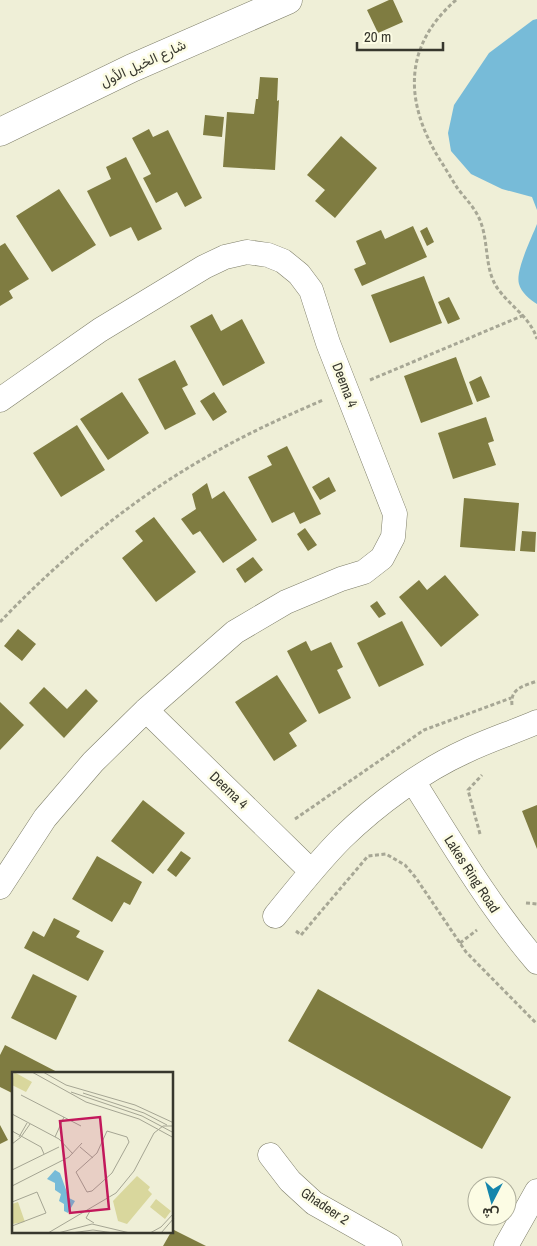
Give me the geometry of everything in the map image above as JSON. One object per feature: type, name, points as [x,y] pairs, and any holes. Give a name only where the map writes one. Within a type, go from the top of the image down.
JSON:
[{"type":"main road","points":[[211,32],[258,0]]},
{"type":"main road","name":"شارع الخيل الأول","points":[[0,132],[53,105],[211,32],[288,0]]},
{"type":"street","name":"Deema 4","points":[[0,400],[100,330],[204,267],[225,257],[247,252],[268,256],[284,261],[299,274],[311,290],[328,343],[395,514],[393,537],[382,558],[364,572],[341,579],[286,602],[235,632],[146,710],[93,762],[45,818],[0,887]]},
{"type":"street","name":"Deema 4","points":[[146,710],[311,871]]},
{"type":"street","points":[[275,916],[311,871],[342,838],[376,808],[413,781],[466,751],[537,722]]},
{"type":"street","name":"Lakes Ring Road","points":[[413,781],[480,888],[511,932],[537,962]]},
{"type":"street","name":"Ghadeer 2","points":[[270,1155],[290,1181],[314,1203],[390,1246]]},
{"type":"street","points":[[506,1246],[537,1191]]},
{"type":"path","points":[[456,0],[438,17],[425,37],[416,60],[415,85],[419,110],[427,134],[438,157],[478,216],[484,232],[489,269],[497,288],[524,315],[534,330],[537,339]]},
{"type":"path","points":[[0,622],[29,591],[85,541],[146,496],[210,455],[277,420],[524,315]]},
{"type":"path","points":[[292,821],[424,730],[511,698]]},
{"type":"path","points":[[484,841],[468,790],[480,776],[488,772]]},
{"type":"path","points":[[275,916],[301,935],[368,856],[386,854],[411,872],[466,952],[537,1024]]},
{"type":"path","points":[[520,903],[526,908]]},
{"type":"water","points":[[537,19],[537,210],[532,197],[502,189],[471,174],[451,151],[448,133],[454,105],[489,53]]},
{"type":"water","points":[[537,224],[537,304],[522,290],[518,278],[528,245]]},
{"type":"building","points":[[393,0],[403,22],[378,33],[367,10]]},
{"type":"building","points":[[260,77],[278,78],[277,101],[279,100],[275,170],[223,167],[227,112],[254,114],[256,99],[258,99]]},
{"type":"building","points":[[205,115],[224,117],[222,137],[203,135]]},
{"type":"building","points":[[149,129],[153,137],[168,130],[202,198],[185,207],[177,192],[156,203],[143,178],[151,174],[132,138]]},
{"type":"building","points":[[341,136],[377,168],[335,218],[315,201],[325,190],[307,175]]},
{"type":"building","points":[[126,157],[162,229],[138,241],[131,227],[110,237],[87,191],[111,179],[106,167]]},
{"type":"building","points":[[59,189],[96,245],[52,272],[16,216]]},
{"type":"building","points":[[413,226],[427,257],[362,286],[354,269],[366,264],[356,241],[381,230],[385,239]]},
{"type":"building","points":[[427,227],[434,242],[427,246],[420,231]]},
{"type":"building","points":[[5,243],[29,279],[9,291],[13,298],[0,306],[0,246]]},
{"type":"building","points":[[424,276],[442,323],[390,343],[371,295]]},
{"type":"building","points":[[449,297],[460,319],[448,324],[438,302]]},
{"type":"building","points":[[212,314],[221,331],[242,319],[265,363],[223,386],[190,326]]},
{"type":"building","points":[[456,357],[473,404],[421,423],[404,376]]},
{"type":"building","points":[[175,360],[188,385],[182,388],[196,414],[165,430],[138,379]]},
{"type":"building","points":[[481,376],[490,397],[477,402],[469,382]]},
{"type":"building","points":[[122,392],[149,433],[108,460],[80,419]]},
{"type":"building","points":[[214,392],[227,412],[213,421],[200,401]]},
{"type":"building","points":[[486,417],[494,441],[488,443],[496,465],[453,479],[438,433]]},
{"type":"building","points":[[77,425],[105,470],[61,497],[33,453]]},
{"type":"building","points":[[287,446],[321,514],[300,524],[294,512],[272,523],[248,477],[272,465],[267,456]]},
{"type":"building","points":[[329,477],[336,491],[320,500],[312,487]]},
{"type":"building","points":[[207,483],[212,499],[224,491],[257,540],[223,563],[200,531],[193,535],[181,519],[196,509],[192,494]]},
{"type":"building","points":[[464,498],[519,503],[515,551],[460,547]]},
{"type":"building","points":[[154,517],[196,572],[156,602],[122,558],[143,541],[135,531]]},
{"type":"building","points":[[305,528],[317,545],[308,551],[297,534]]},
{"type":"building","points":[[522,531],[536,532],[535,552],[520,551]]},
{"type":"building","points":[[253,557],[263,570],[245,583],[236,569]]},
{"type":"building","points":[[445,575],[479,615],[441,647],[399,597],[419,580],[427,590]]},
{"type":"building","points":[[377,601],[386,614],[379,618],[370,606]]},
{"type":"building","points":[[402,621],[424,665],[379,687],[357,643]]},
{"type":"building","points":[[18,629],[36,644],[22,661],[4,646]]},
{"type":"building","points":[[306,641],[311,651],[331,642],[343,667],[337,670],[351,698],[319,714],[287,651]]},
{"type":"building","points":[[277,675],[307,721],[289,733],[297,746],[274,761],[235,702]]},
{"type":"building","points":[[44,687],[67,709],[86,689],[98,701],[64,738],[29,703]]},
{"type":"building","points":[[0,702],[24,725],[0,750]]},
{"type":"building","points":[[143,800],[185,833],[153,874],[111,841]]},
{"type":"building","points":[[537,805],[537,849],[522,811]]},
{"type":"building","points":[[181,851],[191,858],[176,877],[167,870]]},
{"type":"building","points":[[97,856],[142,882],[130,905],[124,902],[112,922],[72,899]]},
{"type":"building","points":[[54,918],[80,931],[76,937],[104,951],[88,981],[24,948],[33,931],[44,937]]},
{"type":"building","points":[[33,974],[77,996],[56,1040],[11,1018]]},
{"type":"building","points":[[318,989],[511,1097],[482,1149],[288,1041]]},
{"type":"building","points":[[5,1045],[57,1072],[12,1072],[12,1093],[0,1087],[0,1055]]},
{"type":"building","points":[[0,1125],[8,1140],[0,1144]]},
{"type":"building","points":[[174,1230],[206,1246],[163,1246],[170,1234],[174,1234]]}]
